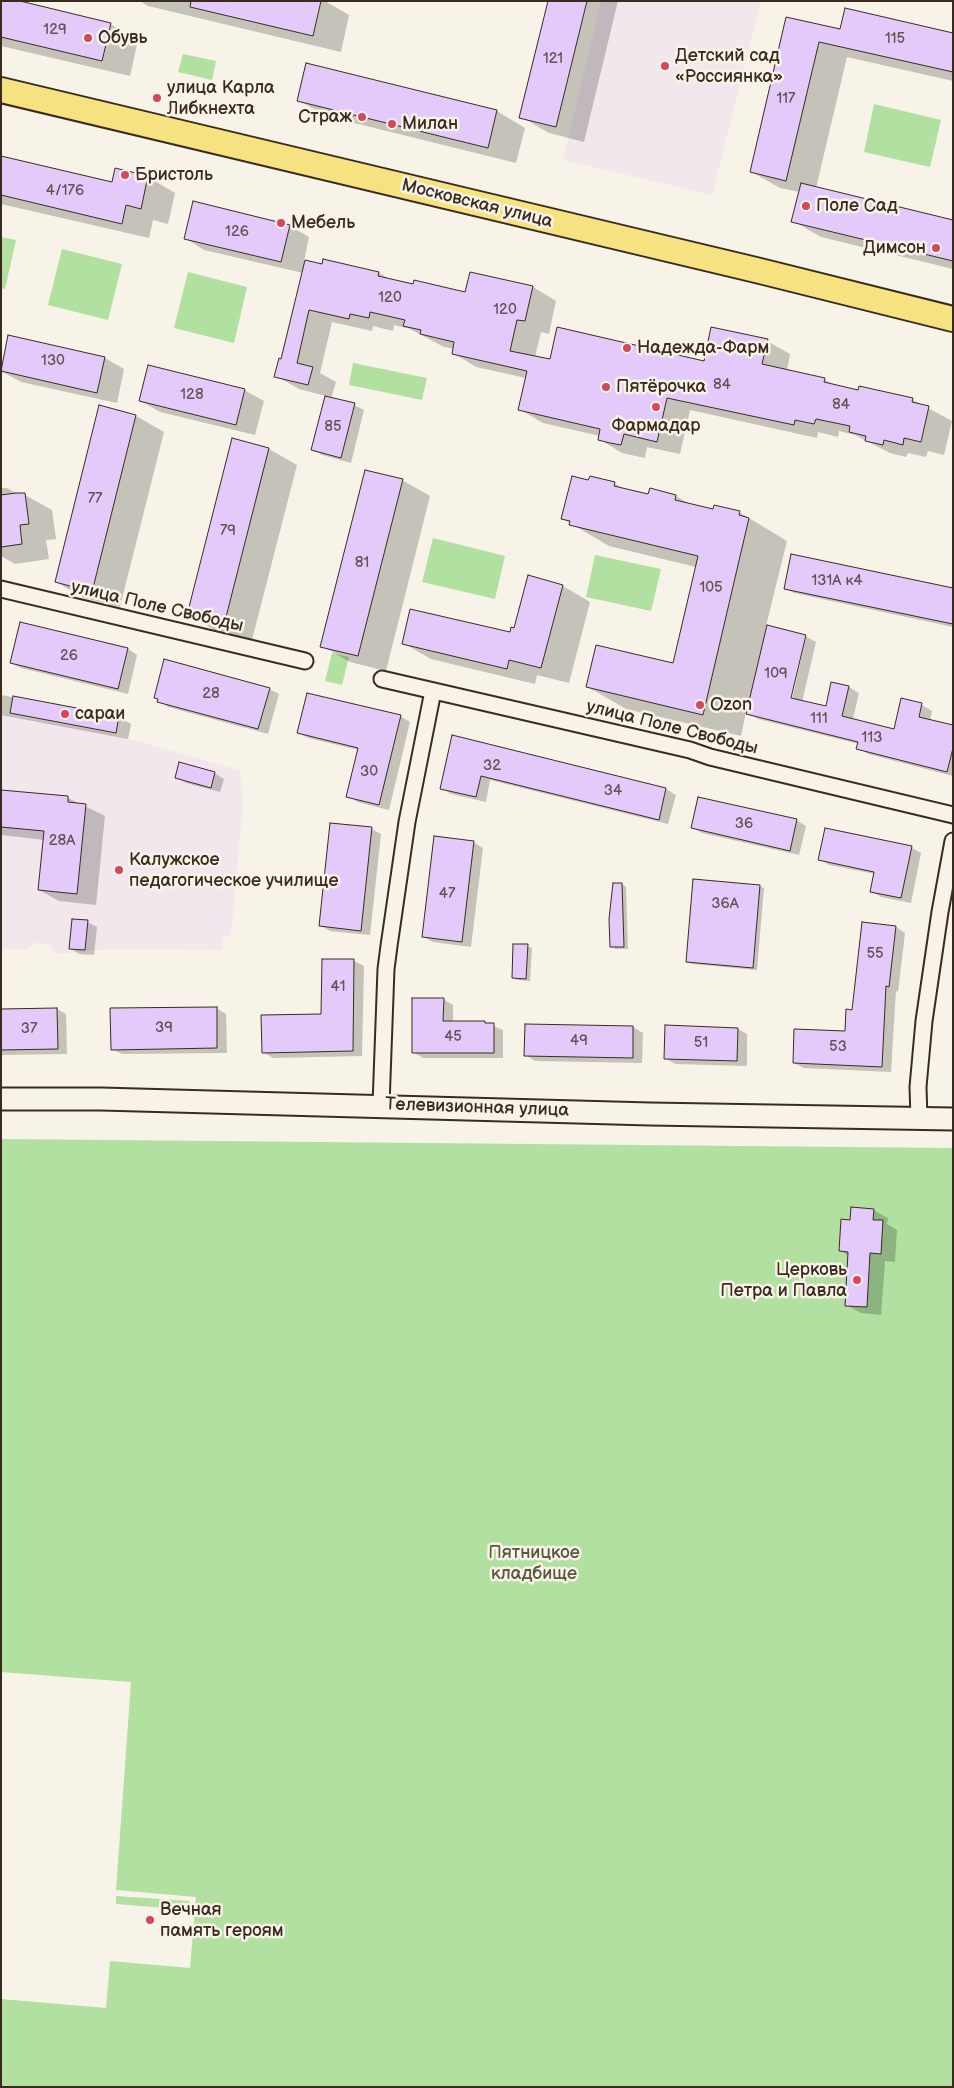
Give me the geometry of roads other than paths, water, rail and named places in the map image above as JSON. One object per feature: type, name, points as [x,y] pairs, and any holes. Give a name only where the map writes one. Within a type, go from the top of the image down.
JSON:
[{"type":"main road","name":"Московская улица","points":[[1,90],[756,270],[953,319]]},
{"type":"main road","name":"Телевизионная улица","points":[[1,1099],[101,1099],[381,1105],[650,1114],[953,1119]]},
{"type":"street","name":"улица Поле Свободы","points":[[1,589],[305,661]]},
{"type":"street","name":"улица Поле Свободы","points":[[382,679],[690,750],[710,757],[953,814]]},
{"type":"street","points":[[381,1105],[389,946],[407,822],[433,691]]},
{"type":"street","points":[[919,1118],[918,1087],[924,1021],[953,841]]},
{"type":"place","name":"Обувь","points":[[88,38]]},
{"type":"place","name":"Детский сад «Россиянка»","points":[[665,66]]},
{"type":"place","name":"улица Карла Либкнехта","points":[[157,98]]},
{"type":"place","name":"Страж","points":[[362,117]]},
{"type":"place","name":"Милан","points":[[392,124]]},
{"type":"place","name":"Бристоль","points":[[125,175]]},
{"type":"place","name":"Поле Сад","points":[[806,206]]},
{"type":"place","name":"Мебель","points":[[281,223]]},
{"type":"place","name":"Димсон","points":[[936,248]]},
{"type":"place","name":"Надежда-Фарм","points":[[627,348]]},
{"type":"place","name":"Пятёрочка","points":[[606,387]]},
{"type":"place","name":"Фармадар","points":[[656,407]]},
{"type":"place","name":"Ozon","points":[[700,705]]},
{"type":"place","name":"сараи","points":[[65,714]]},
{"type":"place","name":"Калужское педагогическое училище","points":[[119,870]]},
{"type":"place","name":"Церковь Петра и Павла","points":[[857,1280]]},
{"type":"place","name":"Вечная память героям","points":[[150,1920]]},
{"type":"park label","name":"Пятницкое кладбище","points":[[534,1564]]}]
